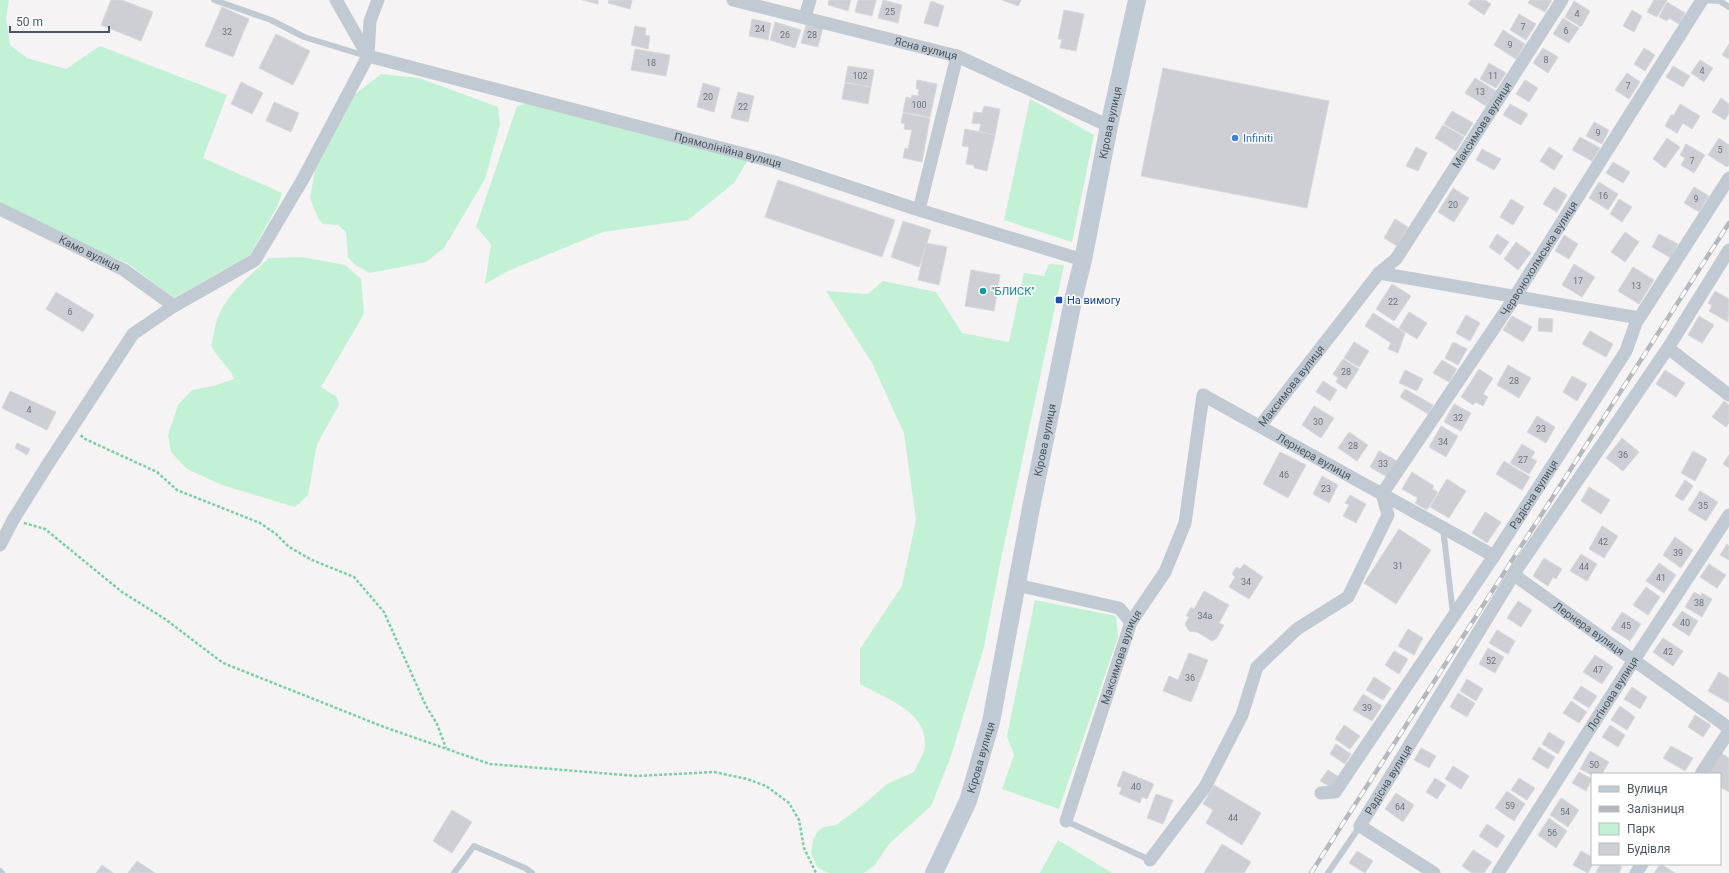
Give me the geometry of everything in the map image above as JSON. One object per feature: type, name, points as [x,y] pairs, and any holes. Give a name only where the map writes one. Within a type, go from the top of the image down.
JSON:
[{"type":"main road","name":"Кірова вулиця","points":[[934,873],[968,801],[991,722],[1073,304],[1109,126],[1137,0]]},
{"type":"street","points":[[336,0],[368,56]]},
{"type":"street","points":[[0,545],[13,520],[133,334],[174,306],[255,260],[303,179],[368,56],[370,21],[378,0]]},
{"type":"street","name":"Ясна вулиця","points":[[733,0],[806,17],[957,56],[1109,126]]},
{"type":"street","points":[[806,17],[810,0]]},
{"type":"street","name":"Максимова вулиця","points":[[1066,821],[1131,622],[1166,572],[1185,523],[1203,395],[1260,426],[1379,273],[1396,259],[1562,0]]},
{"type":"street","name":"Червонохолмська вулиця","points":[[1382,494],[1514,298],[1702,0]]},
{"type":"street","name":"Прямолінійна вулиця","points":[[368,56],[775,162],[919,210],[1083,260]]},
{"type":"street","points":[[919,210],[957,56]]},
{"type":"street","name":"Радісна вулиця","points":[[1321,793],[1335,792],[1494,556],[1626,351],[1639,318],[1729,178]]},
{"type":"street","name":"Камо вулиця","points":[[0,209],[124,270],[174,306]]},
{"type":"street","name":"Радісна вулиця","points":[[1360,826],[1516,572],[1668,348],[1729,250]]},
{"type":"street","points":[[1379,273],[1514,298],[1639,318]]},
{"type":"street","points":[[1668,348],[1729,394]]},
{"type":"street","name":"Лернера вулиця","points":[[1260,426],[1494,556]]},
{"type":"street","points":[[1150,860],[1205,787],[1242,715],[1257,667],[1297,629],[1348,597],[1388,515],[1382,494]]},
{"type":"street","name":"Логінова вулиця","points":[[1498,873],[1634,660],[1729,515]]},
{"type":"street","name":"Лернера вулиця","points":[[1516,572],[1634,660],[1729,728]]},
{"type":"street","points":[[1017,585],[1119,608],[1131,622]]},
{"type":"street","points":[[1702,773],[1729,731]]},
{"type":"street","points":[[1360,826],[1434,873]]},
{"type":"lane","points":[[214,0],[271,20],[304,37],[368,56]]},
{"type":"lane","points":[[1702,0],[1720,1],[1729,7]]},
{"type":"lane","points":[[1443,528],[1454,616]]},
{"type":"lane","points":[[1066,821],[1150,860]]},
{"type":"lane","points":[[1328,873],[1360,826]]},
{"type":"lane","points":[[454,873],[474,846],[525,868],[532,873]]},
{"type":"path","points":[[74,424],[83,438],[156,472],[177,490],[260,523],[276,534],[289,547],[312,560],[354,577],[384,612],[426,706],[437,724],[446,748]]},
{"type":"path","points":[[13,520],[45,529],[122,592],[164,619],[223,663],[384,727],[490,764],[637,776],[714,772],[747,779],[766,786],[789,803],[799,820],[804,848],[816,873]]},
{"type":"green space","points":[[0,0],[9,0],[6,18],[10,45],[27,58],[66,69],[100,46],[227,95],[203,158],[282,193],[277,207],[250,255],[174,298],[127,263],[89,247],[0,203]]},
{"type":"green space","points":[[381,74],[419,78],[498,107],[500,124],[485,179],[444,248],[426,262],[370,273],[354,264],[348,257],[346,232],[338,225],[323,224],[318,218],[310,198],[316,165],[344,103]]},
{"type":"green space","points":[[1030,99],[1094,135],[1072,242],[1004,220]]},
{"type":"green space","points":[[529,103],[748,160],[734,183],[688,220],[603,232],[508,271],[485,284],[491,244],[476,227],[517,106]]},
{"type":"green space","points":[[302,257],[345,265],[361,279],[364,314],[321,387],[337,397],[339,405],[317,444],[308,495],[295,507],[222,485],[187,469],[171,452],[168,435],[178,405],[192,390],[213,386],[234,379],[231,372],[217,356],[212,347],[212,340],[217,320],[221,310],[228,300],[243,282],[269,258]]},
{"type":"green space","points":[[1049,264],[1064,265],[1000,564],[984,647],[951,756],[931,806],[889,844],[875,865],[864,873],[828,873],[817,867],[811,853],[813,840],[818,831],[824,827],[836,825],[863,805],[887,784],[914,772],[925,746],[924,734],[920,724],[912,715],[892,701],[860,684],[860,649],[902,586],[916,520],[904,433],[872,363],[826,291],[868,294],[883,281],[936,292],[962,333],[1009,342],[1024,273],[1044,276]]},
{"type":"green space","points":[[1035,600],[1116,616],[1118,637],[1059,809],[1002,789],[1014,755],[1007,736]]},
{"type":"green space","points":[[1058,840],[1112,873],[1040,873]]},
{"type":"building","points":[[111,0],[122,0],[153,12],[141,41],[101,25]]},
{"type":"building","points":[[582,0],[598,0],[598,4]]},
{"type":"building","points":[[609,0],[632,0],[630,9],[608,3]]},
{"type":"building","points":[[829,0],[851,0],[848,11],[828,5]]},
{"type":"building","points":[[858,0],[876,0],[872,16],[855,12]]},
{"type":"building","points":[[883,0],[902,5],[898,23],[878,18]]},
{"type":"building","points":[[1002,0],[1021,0],[1018,6]]},
{"type":"building","points":[[1471,0],[1485,0],[1491,4],[1484,15],[1468,4]]},
{"type":"building","points":[[1530,0],[1552,0],[1545,12],[1528,3]]},
{"type":"building","points":[[1654,0],[1667,0],[1657,17],[1647,12]]},
{"type":"building","points":[[931,1],[944,6],[938,27],[924,23]]},
{"type":"building","points":[[1574,1],[1590,11],[1581,27],[1565,17]]},
{"type":"building","points":[[1667,2],[1685,13],[1679,24],[1669,18],[1667,21],[1659,17]]},
{"type":"building","points":[[222,7],[249,19],[233,57],[205,46]]},
{"type":"building","points":[[1064,10],[1084,14],[1076,51],[1060,48],[1062,39],[1058,39]]},
{"type":"building","points":[[1632,10],[1642,16],[1634,32],[1623,26]]},
{"type":"building","points":[[1519,14],[1536,24],[1526,40],[1510,30]]},
{"type":"building","points":[[1563,18],[1579,28],[1569,43],[1553,34]]},
{"type":"building","points":[[752,19],[771,23],[768,40],[749,36]]},
{"type":"building","points":[[775,22],[801,30],[795,48],[770,40]]},
{"type":"building","points":[[812,24],[823,27],[818,47],[801,43],[806,25],[812,27]]},
{"type":"building","points":[[635,26],[646,28],[645,35],[650,36],[648,49],[631,45]]},
{"type":"building","points":[[1503,30],[1525,44],[1516,59],[1494,45]]},
{"type":"building","points":[[276,34],[310,51],[293,85],[259,68]]},
{"type":"building","points":[[1729,44],[1729,59],[1722,55]]},
{"type":"building","points":[[1543,48],[1558,57],[1548,73],[1533,63]]},
{"type":"building","points":[[1644,48],[1655,55],[1645,71],[1634,64]]},
{"type":"building","points":[[635,49],[670,55],[666,76],[631,70]]},
{"type":"building","points":[[1700,60],[1713,68],[1704,82],[1691,73]]},
{"type":"building","points":[[1489,63],[1506,73],[1496,88],[1480,79]]},
{"type":"building","points":[[848,66],[874,70],[871,87],[845,82]]},
{"type":"building","points":[[1673,66],[1690,76],[1683,87],[1666,77]]},
{"type":"building","name":"Infiniti","points":[[1163,68],[1329,101],[1307,208],[1141,176]]},
{"type":"building","points":[[1627,73],[1640,82],[1629,99],[1615,90]]},
{"type":"building","points":[[1475,78],[1496,91],[1486,106],[1465,93]]},
{"type":"building","points":[[917,80],[937,84],[930,117],[903,112],[906,97],[911,98],[912,95],[918,96],[919,89],[916,89]]},
{"type":"building","points":[[1525,80],[1538,88],[1529,102],[1516,94]]},
{"type":"building","points":[[241,82],[263,93],[252,114],[231,104]]},
{"type":"building","points":[[703,83],[720,88],[714,112],[697,107]]},
{"type":"building","points":[[845,83],[871,87],[868,104],[842,99]]},
{"type":"building","points":[[738,92],[754,96],[748,122],[731,118]]},
{"type":"building","points":[[1721,98],[1729,104],[1729,113],[1725,120],[1712,112]]},
{"type":"building","points":[[274,102],[299,113],[291,132],[266,121]]},
{"type":"building","points":[[1510,104],[1528,114],[1521,125],[1503,115]]},
{"type":"building","points":[[1680,104],[1700,116],[1692,129],[1683,123],[1677,133],[1665,126],[1671,115],[1674,115]]},
{"type":"building","points":[[984,106],[1000,109],[995,135],[979,131],[981,124],[972,123],[974,112],[982,113]]},
{"type":"building","points":[[1452,111],[1473,123],[1465,136],[1444,124]]},
{"type":"building","points":[[903,113],[930,118],[922,162],[903,158],[905,148],[908,149],[912,130],[904,129],[905,124],[901,123]]},
{"type":"building","points":[[1594,122],[1609,130],[1602,144],[1586,136]]},
{"type":"building","points":[[1443,125],[1464,137],[1456,151],[1435,138]]},
{"type":"building","points":[[965,129],[995,135],[987,171],[974,168],[974,165],[966,164],[969,147],[962,146]]},
{"type":"building","points":[[1580,137],[1600,148],[1592,161],[1572,150]]},
{"type":"building","points":[[1667,138],[1680,147],[1665,168],[1653,159]]},
{"type":"building","points":[[1719,138],[1729,145],[1729,165],[1727,167],[1708,155]]},
{"type":"building","points":[[1686,144],[1705,155],[1694,173],[1681,165],[1685,158],[1680,155]]},
{"type":"building","points":[[1416,147],[1427,153],[1418,171],[1406,166]]},
{"type":"building","points":[[1549,147],[1563,156],[1554,170],[1540,161]]},
{"type":"building","points":[[1482,149],[1501,159],[1494,170],[1476,160]]},
{"type":"building","points":[[1613,162],[1630,172],[1623,183],[1606,173]]},
{"type":"building","points":[[778,180],[895,220],[882,257],[765,217]]},
{"type":"building","points":[[1599,182],[1618,194],[1608,210],[1589,198]]},
{"type":"building","points":[[1554,187],[1567,195],[1557,212],[1543,204]]},
{"type":"building","points":[[1694,187],[1709,196],[1699,212],[1684,203]]},
{"type":"building","points":[[1453,188],[1469,198],[1454,222],[1438,212]]},
{"type":"building","points":[[1511,199],[1524,207],[1513,225],[1500,217]]},
{"type":"building","points":[[1619,199],[1632,207],[1622,222],[1610,214]]},
{"type":"building","points":[[1395,219],[1408,227],[1397,246],[1384,238]]},
{"type":"building","points":[[903,221],[931,230],[919,267],[891,257]]},
{"type":"building","points":[[1625,232],[1639,242],[1625,262],[1611,252]]},
{"type":"building","points":[[1497,234],[1509,242],[1500,255],[1489,247]]},
{"type":"building","points":[[1659,234],[1678,244],[1671,258],[1652,247]]},
{"type":"building","points":[[1564,235],[1578,244],[1569,259],[1555,251]]},
{"type":"building","points":[[1516,242],[1531,253],[1518,270],[1504,259]]},
{"type":"building","points":[[926,243],[947,247],[939,285],[918,280]]},
{"type":"building","points":[[1574,264],[1595,277],[1582,297],[1562,285]]},
{"type":"building","points":[[1633,267],[1654,280],[1639,304],[1618,291]]},
{"type":"building","name":"\"БЛИСК\"","points":[[971,270],[1000,275],[994,311],[965,306]]},
{"type":"building","points":[[1392,284],[1411,296],[1394,321],[1376,309]]},
{"type":"building","points":[[1715,291],[1729,299],[1728,322],[1709,311],[1712,306],[1708,303]]},
{"type":"building","points":[[56,292],[94,315],[83,332],[46,309]]},
{"type":"building","points":[[1409,312],[1427,323],[1417,339],[1399,328]]},
{"type":"building","points":[[1373,313],[1405,333],[1398,353],[1388,349],[1391,343],[1365,326]]},
{"type":"building","points":[[1466,315],[1480,323],[1470,341],[1456,333]]},
{"type":"building","points":[[1512,316],[1532,327],[1523,342],[1503,330]]},
{"type":"building","points":[[1699,316],[1714,325],[1702,343],[1688,335]]},
{"type":"building","points":[[1539,318],[1553,319],[1552,332],[1538,331]]},
{"type":"building","points":[[1590,331],[1613,344],[1606,357],[1582,344]]},
{"type":"building","points":[[1354,342],[1369,351],[1359,367],[1344,358]]},
{"type":"building","points":[[1453,342],[1467,349],[1458,365],[1445,358]]},
{"type":"building","points":[[1343,359],[1359,369],[1346,389],[1336,382],[1338,378],[1333,374]]},
{"type":"building","points":[[1442,360],[1457,369],[1449,382],[1433,373]]},
{"type":"building","points":[[1508,365],[1531,378],[1519,398],[1497,385]]},
{"type":"building","points":[[1479,369],[1493,378],[1483,394],[1488,397],[1483,406],[1476,402],[1473,405],[1461,397]]},
{"type":"building","points":[[1405,370],[1423,379],[1417,391],[1399,383]]},
{"type":"building","points":[[1665,370],[1685,383],[1676,397],[1656,384]]},
{"type":"building","points":[[1572,376],[1587,384],[1577,401],[1563,392]]},
{"type":"building","points":[[1323,381],[1337,390],[1330,401],[1316,392]]},
{"type":"building","points":[[1405,389],[1433,405],[1428,414],[1400,397]]},
{"type":"building","points":[[10,391],[56,412],[47,430],[2,408]]},
{"type":"building","points":[[1724,401],[1729,405],[1729,423],[1726,427],[1712,417]]},
{"type":"building","points":[[1454,404],[1471,413],[1461,431],[1444,422]]},
{"type":"building","points":[[1314,406],[1334,418],[1321,438],[1302,425]]},
{"type":"building","points":[[1537,416],[1555,427],[1546,443],[1527,432]]},
{"type":"building","points":[[1441,426],[1458,436],[1446,457],[1429,447]]},
{"type":"building","points":[[1349,432],[1368,445],[1357,461],[1338,448]]},
{"type":"building","points":[[1622,438],[1639,452],[1623,471],[1606,458]]},
{"type":"building","points":[[17,443],[30,449],[27,455],[15,448]]},
{"type":"building","points":[[1522,444],[1535,452],[1531,458],[1537,461],[1529,474],[1510,463]]},
{"type":"building","points":[[1379,451],[1397,461],[1387,477],[1370,467]]},
{"type":"building","points":[[1693,451],[1707,459],[1695,481],[1681,473]]},
{"type":"building","points":[[1280,452],[1306,465],[1288,498],[1263,484]]},
{"type":"building","points":[[1729,455],[1729,468],[1723,464]]},
{"type":"building","points":[[1504,461],[1530,477],[1522,490],[1496,474]]},
{"type":"building","points":[[1412,472],[1434,486],[1432,489],[1438,492],[1427,510],[1415,503],[1418,498],[1402,489]]},
{"type":"building","points":[[1322,476],[1338,485],[1329,503],[1313,494]]},
{"type":"building","points":[[1447,479],[1466,491],[1449,518],[1430,507]]},
{"type":"building","points":[[1685,480],[1693,486],[1683,501],[1675,496]]},
{"type":"building","points":[[1589,487],[1610,500],[1601,514],[1581,501]]},
{"type":"building","points":[[1700,491],[1718,502],[1706,521],[1688,510]]},
{"type":"building","points":[[1350,495],[1366,504],[1356,523],[1343,516],[1349,505],[1345,503]]},
{"type":"building","points":[[1485,512],[1501,522],[1487,543],[1472,533]]},
{"type":"building","points":[[1602,526],[1618,536],[1604,558],[1589,549]]},
{"type":"building","points":[[1399,529],[1431,550],[1396,604],[1364,583]]},
{"type":"building","points":[[1675,537],[1693,550],[1681,568],[1663,555]]},
{"type":"building","points":[[1727,544],[1729,546],[1729,560],[1720,555]]},
{"type":"building","points":[[1581,554],[1597,564],[1587,581],[1570,571]]},
{"type":"building","points":[[1544,558],[1562,569],[1556,579],[1553,577],[1548,586],[1533,576]]},
{"type":"building","points":[[1659,563],[1676,575],[1664,593],[1646,581]]},
{"type":"building","points":[[1244,564],[1263,577],[1249,599],[1229,587],[1235,577],[1232,574],[1236,567],[1240,569]]},
{"type":"building","points":[[1709,564],[1726,575],[1717,588],[1700,577]]},
{"type":"building","points":[[1646,587],[1660,597],[1648,615],[1633,605]]},
{"type":"building","points":[[1204,591],[1229,605],[1219,623],[1224,625],[1217,638],[1212,641],[1197,632],[1189,631],[1185,624],[1189,617],[1186,616],[1191,607],[1194,609]]},
{"type":"building","points":[[1694,592],[1701,596],[1702,593],[1712,599],[1702,617],[1685,607]]},
{"type":"building","points":[[1518,601],[1532,610],[1521,627],[1507,618]]},
{"type":"building","points":[[1682,611],[1698,621],[1689,636],[1672,625]]},
{"type":"building","points":[[1622,612],[1641,624],[1630,641],[1611,629]]},
{"type":"building","points":[[1408,629],[1423,638],[1414,655],[1398,646]]},
{"type":"building","points":[[1497,630],[1515,641],[1508,654],[1489,643]]},
{"type":"building","points":[[1663,638],[1683,651],[1673,666],[1653,652]]},
{"type":"building","points":[[1488,648],[1504,657],[1495,673],[1479,664]]},
{"type":"building","points":[[1394,651],[1408,659],[1399,674],[1385,665]]},
{"type":"building","points":[[1189,653],[1208,660],[1191,702],[1163,691],[1169,676],[1178,680]]},
{"type":"building","points":[[1595,655],[1613,667],[1602,684],[1583,672]]},
{"type":"building","points":[[1719,672],[1729,678],[1729,703],[1708,691]]},
{"type":"building","points":[[1374,677],[1391,688],[1383,700],[1366,690]]},
{"type":"building","points":[[1467,679],[1483,689],[1476,701],[1460,691]]},
{"type":"building","points":[[1581,686],[1597,696],[1589,708],[1573,698]]},
{"type":"building","points":[[1632,687],[1647,697],[1640,709],[1624,699]]},
{"type":"building","points":[[1458,693],[1475,703],[1467,717],[1450,707]]},
{"type":"building","points":[[1363,694],[1382,706],[1372,721],[1353,710]]},
{"type":"building","points":[[1571,701],[1587,712],[1579,723],[1563,713]]},
{"type":"building","points":[[1620,706],[1635,717],[1627,730],[1611,720]]},
{"type":"building","points":[[1695,715],[1711,725],[1703,737],[1688,727]]},
{"type":"building","points":[[1344,725],[1360,736],[1350,749],[1335,739]]},
{"type":"building","points":[[1610,725],[1625,735],[1618,747],[1602,737]]},
{"type":"building","points":[[1549,732],[1565,742],[1558,754],[1542,744]]},
{"type":"building","points":[[1336,744],[1351,754],[1345,764],[1330,754]]},
{"type":"building","points":[[1671,746],[1693,758],[1685,771],[1663,758]]},
{"type":"building","points":[[1539,747],[1555,757],[1548,769],[1532,759]]},
{"type":"building","points":[[1421,748],[1436,756],[1429,768],[1414,760]]},
{"type":"building","points":[[1590,751],[1609,762],[1603,773],[1591,773],[1591,774],[1580,769]]},
{"type":"building","points":[[1721,753],[1729,758],[1729,792],[1721,788],[1721,773],[1709,773]]},
{"type":"building","points":[[1453,766],[1469,776],[1461,789],[1445,779]]},
{"type":"building","points":[[1328,770],[1339,777],[1332,788],[1320,781]]},
{"type":"building","points":[[1123,771],[1154,784],[1147,799],[1142,797],[1140,803],[1119,794],[1122,788],[1117,786]]},
{"type":"building","points":[[1579,772],[1591,778],[1586,791],[1572,783]]},
{"type":"building","points":[[1435,778],[1446,785],[1437,799],[1426,792]]},
{"type":"building","points":[[1519,778],[1535,788],[1527,800],[1511,790]]},
{"type":"building","points":[[1214,785],[1261,813],[1242,845],[1206,823],[1213,810],[1203,804]]},
{"type":"building","points":[[1507,791],[1525,804],[1514,821],[1495,808]]},
{"type":"building","points":[[1396,793],[1414,805],[1403,822],[1385,809]]},
{"type":"building","points":[[1156,794],[1173,800],[1163,824],[1147,818]]},
{"type":"building","points":[[1561,798],[1579,810],[1568,827],[1550,815]]},
{"type":"building","points":[[452,810],[472,822],[452,853],[433,841]]},
{"type":"building","points":[[1549,818],[1567,831],[1556,848],[1538,835]]},
{"type":"building","points":[[1487,824],[1505,836],[1497,848],[1479,836]]},
{"type":"building","points":[[1222,844],[1251,862],[1244,873],[1204,873]]},
{"type":"building","points":[[1473,850],[1492,862],[1484,873],[1472,873],[1462,866]]},
{"type":"building","points":[[1357,851],[1373,861],[1365,873],[1349,863]]},
{"type":"building","points":[[1581,851],[1591,856],[1591,865],[1592,865],[1588,873],[1573,865]]},
{"type":"building","points":[[137,861],[155,873],[128,873]]},
{"type":"building","points":[[102,865],[113,873],[96,873]]},
{"type":"building","points":[[1600,865],[1619,865],[1622,867],[1619,873],[1596,872]]},
{"type":"building","points":[[1659,865],[1663,865],[1675,873],[1654,873]]},
{"type":"railway","points":[[1311,873],[1729,223]]},
{"type":"place","name":"Infiniti","points":[[1235,138]]},
{"type":"place","name":"\"БЛИСК\"","points":[[983,291]]},
{"type":"place","name":"На вимогу","points":[[1059,300]]}]
